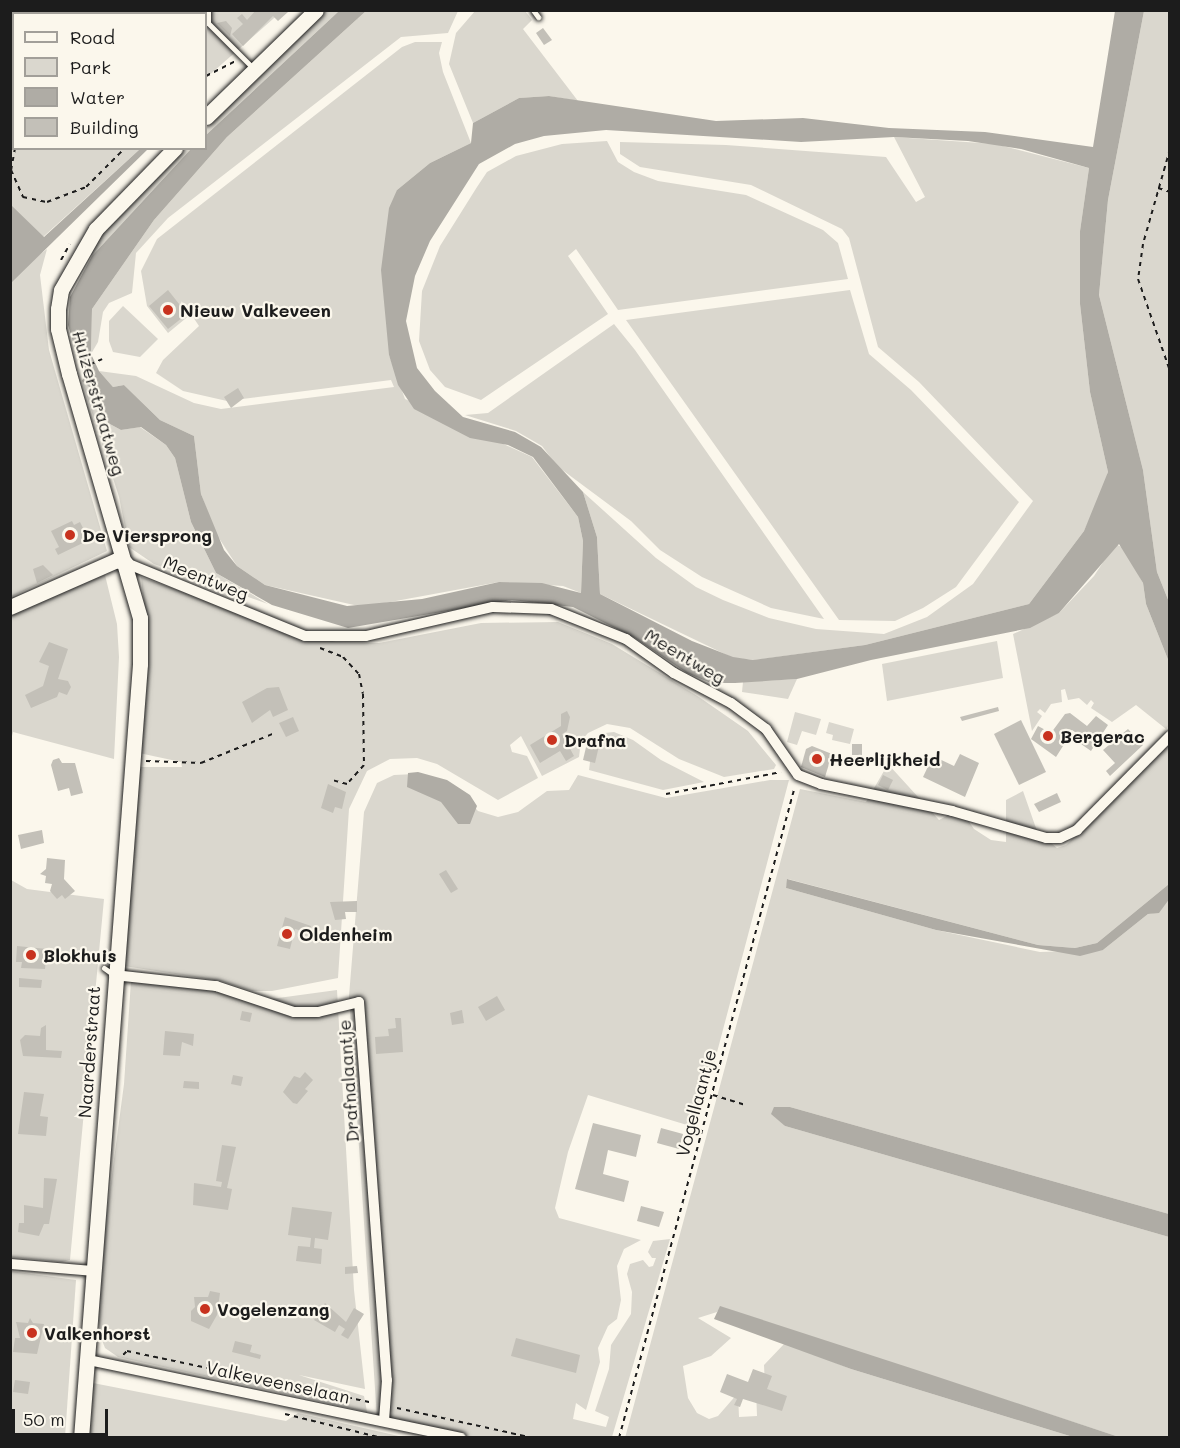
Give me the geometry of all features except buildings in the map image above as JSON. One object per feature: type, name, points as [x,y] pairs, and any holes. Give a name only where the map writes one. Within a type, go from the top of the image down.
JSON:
[{"type":"street","points":[[207,116],[316,10]]},
{"type":"street","name":"Huizerstraatweg","points":[[126,563],[69,374],[58,329],[58,309],[61,290],[96,229],[172,150]]},
{"type":"street","points":[[10,608],[117,560],[126,563]]},
{"type":"street","name":"Meentweg","points":[[126,563],[305,636],[366,636],[493,607],[551,609],[626,639],[674,673],[731,703],[766,729],[795,771]]},
{"type":"street","name":"Naarderstraat","points":[[81,1437],[88,1360],[109,971],[132,760],[140,618],[126,563]]},
{"type":"street","points":[[795,771],[821,784],[1060,838],[1077,830],[1170,736]]},
{"type":"street","name":"Drafnalaantje","points":[[109,971],[216,986],[294,1012],[318,1012],[359,1002],[386,1360],[384,1421]]},
{"type":"street","points":[[10,1264],[93,1271]]},
{"type":"street","name":"Valkeveenselaan","points":[[88,1360],[461,1437]]},
{"type":"lane","points":[[208,10],[208,23],[253,69]]},
{"type":"lane","points":[[533,10],[538,17]]},
{"type":"path","points":[[207,75],[241,57]]},
{"type":"path","points":[[1170,148],[1158,188],[1138,279],[1170,371]]},
{"type":"path","points":[[15,150],[11,170],[23,197],[47,202],[86,188],[123,150]]},
{"type":"path","points":[[1158,188],[1170,192]]},
{"type":"path","points":[[1170,213],[1170,239]]},
{"type":"path","points":[[60,262],[77,236]]},
{"type":"path","points":[[77,370],[102,359]]},
{"type":"path","points":[[305,636],[317,647],[343,657],[359,674],[363,694],[364,765],[347,784],[332,780]]},
{"type":"path","points":[[132,760],[175,765],[201,762],[275,733]]},
{"type":"path","points":[[666,794],[795,771]]},
{"type":"path","name":"Vogellaantje","points":[[619,1437],[712,1094],[795,771]]},
{"type":"path","points":[[712,1094],[745,1105]]},
{"type":"path","points":[[115,1364],[127,1350],[534,1437]]},
{"type":"green space","points":[[10,11],[282,11],[207,77],[207,12],[12,12],[12,150],[139,150],[43,237],[31,261],[47,249],[40,275],[49,350],[107,551],[11,597]]},
{"type":"green space","points":[[326,11],[339,11],[207,134],[207,127]]},
{"type":"green space","points":[[366,11],[458,11],[448,33],[401,37],[168,218],[136,253],[132,293],[109,303],[103,312],[98,342],[91,354],[92,309],[154,220],[227,137]]},
{"type":"green space","points":[[475,11],[525,11],[532,20],[523,29],[578,101],[549,96],[519,98],[473,123],[449,64],[456,33]]},
{"type":"green space","points":[[1144,11],[1169,11],[1169,602],[1157,572],[1143,470],[1099,295],[1108,200]]},
{"type":"green space","points":[[415,42],[442,42],[439,53],[443,72],[471,143],[430,163],[397,190],[389,355],[405,399],[532,457],[578,517],[583,541],[581,593],[563,586],[499,582],[363,607],[265,585],[237,566],[215,532],[201,494],[194,436],[160,420],[124,385],[113,387],[99,371],[136,376],[194,403],[221,409],[394,387],[391,380],[227,401],[183,391],[156,373],[163,360],[199,326],[191,314],[168,333],[147,306],[141,271],[157,239],[402,47]]},
{"type":"green space","points":[[894,137],[995,144],[1089,168],[1080,231],[1080,304],[1090,392],[1108,472],[1103,490],[1084,531],[1029,604],[865,645],[754,660],[733,658],[600,594],[597,537],[583,492],[656,558],[696,587],[723,600],[769,618],[816,629],[884,634],[927,617],[973,584],[1033,501],[919,382],[878,347],[849,238],[842,229],[751,185],[640,167],[620,154],[620,142],[726,145],[886,157],[916,202],[925,197]]},
{"type":"green space","points":[[607,141],[618,162],[634,172],[658,181],[746,195],[823,230],[838,243],[848,279],[618,310],[576,249],[568,256],[608,314],[481,400],[445,387],[430,370],[419,341],[422,291],[440,246],[477,187],[487,172],[516,156],[562,144]]},
{"type":"green space","points":[[184,150],[190,150],[92,256],[88,251],[115,217]]},
{"type":"green space","points":[[850,290],[869,354],[911,390],[1019,502],[956,587],[923,608],[895,621],[839,620],[626,320]]},
{"type":"green space","points":[[123,306],[158,339],[140,357],[113,352],[109,341],[109,321]]},
{"type":"green space","points":[[614,324],[635,350],[824,619],[771,608],[702,577],[660,550],[631,521],[557,466],[542,446],[516,431],[465,415],[488,413]]},
{"type":"green space","points":[[82,381],[101,397],[108,423],[121,430],[140,427],[166,445],[175,458],[191,522],[216,573],[268,604],[154,564],[129,547],[119,497]]},
{"type":"green space","points":[[1115,544],[1124,548],[1143,583],[1146,604],[1169,662],[1169,726],[1166,729],[1136,705],[1112,722],[1091,708],[1094,703],[1091,700],[1087,705],[1079,698],[1068,700],[1065,689],[1061,690],[1062,702],[1051,704],[1045,713],[1040,709],[1037,712],[1042,716],[1032,731],[1013,634],[1059,613],[1094,576]]},
{"type":"green space","points":[[104,571],[117,624],[119,657],[114,759],[13,732],[11,740],[11,615]]},
{"type":"green space","points":[[141,577],[269,623],[336,642],[379,643],[481,623],[558,622],[612,644],[699,697],[748,731],[776,765],[774,769],[724,777],[679,759],[630,728],[607,724],[588,733],[581,741],[579,757],[542,776],[521,736],[510,745],[512,752],[527,756],[538,778],[498,800],[437,764],[417,758],[390,759],[367,771],[349,809],[338,978],[272,991],[252,991],[221,981],[124,966],[138,767],[182,767],[181,762],[139,753],[147,631]]},
{"type":"green space","points":[[997,641],[1003,678],[887,701],[882,664]]},
{"type":"green space","points":[[797,679],[788,699],[742,692],[743,682]]},
{"type":"green space","points":[[795,712],[821,719],[816,735],[802,731],[797,745],[787,742]]},
{"type":"green space","points":[[829,722],[854,729],[850,744],[832,740],[833,735],[826,733]]},
{"type":"green space","points":[[614,732],[633,740],[661,760],[704,782],[663,790],[589,770],[592,746],[605,733]]},
{"type":"green space","points":[[1169,745],[1169,884],[1097,943],[1075,948],[1038,945],[788,879],[786,888],[936,930],[1040,952],[1103,950],[1148,914],[1159,912],[1169,898],[1169,1214],[790,1107],[774,1107],[785,1126],[1169,1237],[1169,1437],[1119,1437],[721,1307],[717,1312],[698,1318],[731,1338],[711,1356],[683,1366],[688,1398],[697,1413],[709,1419],[718,1416],[738,1393],[739,1417],[757,1416],[756,1389],[765,1388],[764,1365],[785,1343],[851,1369],[1073,1437],[625,1438],[800,789],[866,802],[888,764],[939,820],[960,809],[974,829],[991,840],[1006,842],[1006,800],[1023,791],[1037,831],[1057,848],[1066,845]]},
{"type":"green space","points":[[415,774],[463,795],[478,811],[498,817],[518,812],[547,791],[569,790],[578,775],[666,798],[770,780],[789,780],[697,1128],[588,1095],[568,1152],[555,1208],[559,1218],[641,1240],[624,1249],[617,1266],[621,1300],[617,1319],[608,1326],[598,1348],[600,1362],[586,1410],[576,1403],[573,1419],[606,1427],[609,1417],[595,1411],[609,1369],[611,1345],[631,1314],[632,1292],[627,1274],[630,1264],[643,1260],[649,1267],[653,1266],[656,1258],[652,1258],[648,1252],[653,1241],[670,1239],[612,1437],[460,1437],[377,1419],[349,996],[364,812],[377,783],[394,775]]},
{"type":"green space","points":[[11,880],[27,889],[104,899],[70,1260],[62,1262],[11,1257]]},
{"type":"green space","points":[[131,981],[213,989],[256,1001],[337,990],[354,1290],[365,1389],[299,1375],[364,1396],[367,1412],[118,1357],[105,1348],[100,1335],[98,1310],[102,1250],[124,1084]]},
{"type":"green space","points":[[10,1271],[76,1280],[65,1437],[11,1437]]},
{"type":"green space","points":[[93,1383],[286,1421],[298,1413],[403,1437],[89,1437]]},
{"type":"water","points":[[339,11],[366,11],[227,137],[154,220],[92,309],[91,354],[99,371],[113,387],[124,385],[160,420],[194,436],[201,494],[224,550],[237,566],[265,585],[347,606],[422,599],[499,582],[542,583],[581,593],[583,541],[578,517],[533,457],[508,445],[470,438],[414,409],[398,385],[389,355],[381,270],[389,208],[397,190],[430,163],[471,143],[473,123],[519,98],[549,96],[716,121],[803,118],[889,128],[985,132],[1093,147],[1115,11],[1144,11],[1108,200],[1099,295],[1143,470],[1157,572],[1169,602],[1169,662],[1146,604],[1143,583],[1119,544],[1059,613],[1030,628],[871,660],[797,679],[711,683],[687,673],[635,638],[573,607],[512,600],[348,628],[272,605],[216,573],[191,522],[175,458],[166,445],[141,427],[121,430],[108,423],[101,397],[82,381],[84,377],[68,325],[70,297],[92,256],[190,150],[207,150],[207,134]],"holes":[[[606,130],[801,142],[894,137],[968,141],[1021,149],[1089,168],[1080,231],[1080,304],[1090,392],[1108,472],[1084,531],[1029,604],[865,645],[753,660],[733,657],[692,641],[600,594],[597,537],[583,492],[541,447],[515,432],[463,417],[435,391],[417,368],[406,321],[415,276],[430,241],[479,164],[515,144],[544,136]]]},
{"type":"water","points":[[139,150],[147,150],[11,283],[11,205],[44,237]]},
{"type":"water","points":[[418,772],[447,780],[470,795],[477,806],[470,824],[458,824],[441,802],[407,787],[408,773]]},
{"type":"water","points":[[787,879],[1038,945],[1075,948],[1097,943],[1169,884],[1170,898],[1159,913],[1148,914],[1103,950],[1080,956],[936,930],[786,888]]},
{"type":"water","points":[[774,1107],[790,1107],[1169,1214],[1169,1237],[785,1126],[771,1114]]},
{"type":"water","points":[[720,1306],[1119,1437],[1073,1437],[851,1369],[714,1319]]},
{"type":"place","name":"Nieuw Valkeveen","points":[[168,310]]},
{"type":"place","name":"De Viersprong","points":[[70,535]]},
{"type":"place","name":"Bergerac","points":[[1048,736]]},
{"type":"place","name":"Drafna","points":[[552,740]]},
{"type":"place","name":"Heerlijkheid","points":[[817,759]]},
{"type":"place","name":"Oldenheim","points":[[287,934]]},
{"type":"place","name":"Blokhuis","points":[[31,955]]},
{"type":"place","name":"Vogelenzang","points":[[205,1309]]},
{"type":"place","name":"Valkenhorst","points":[[32,1333]]}]
